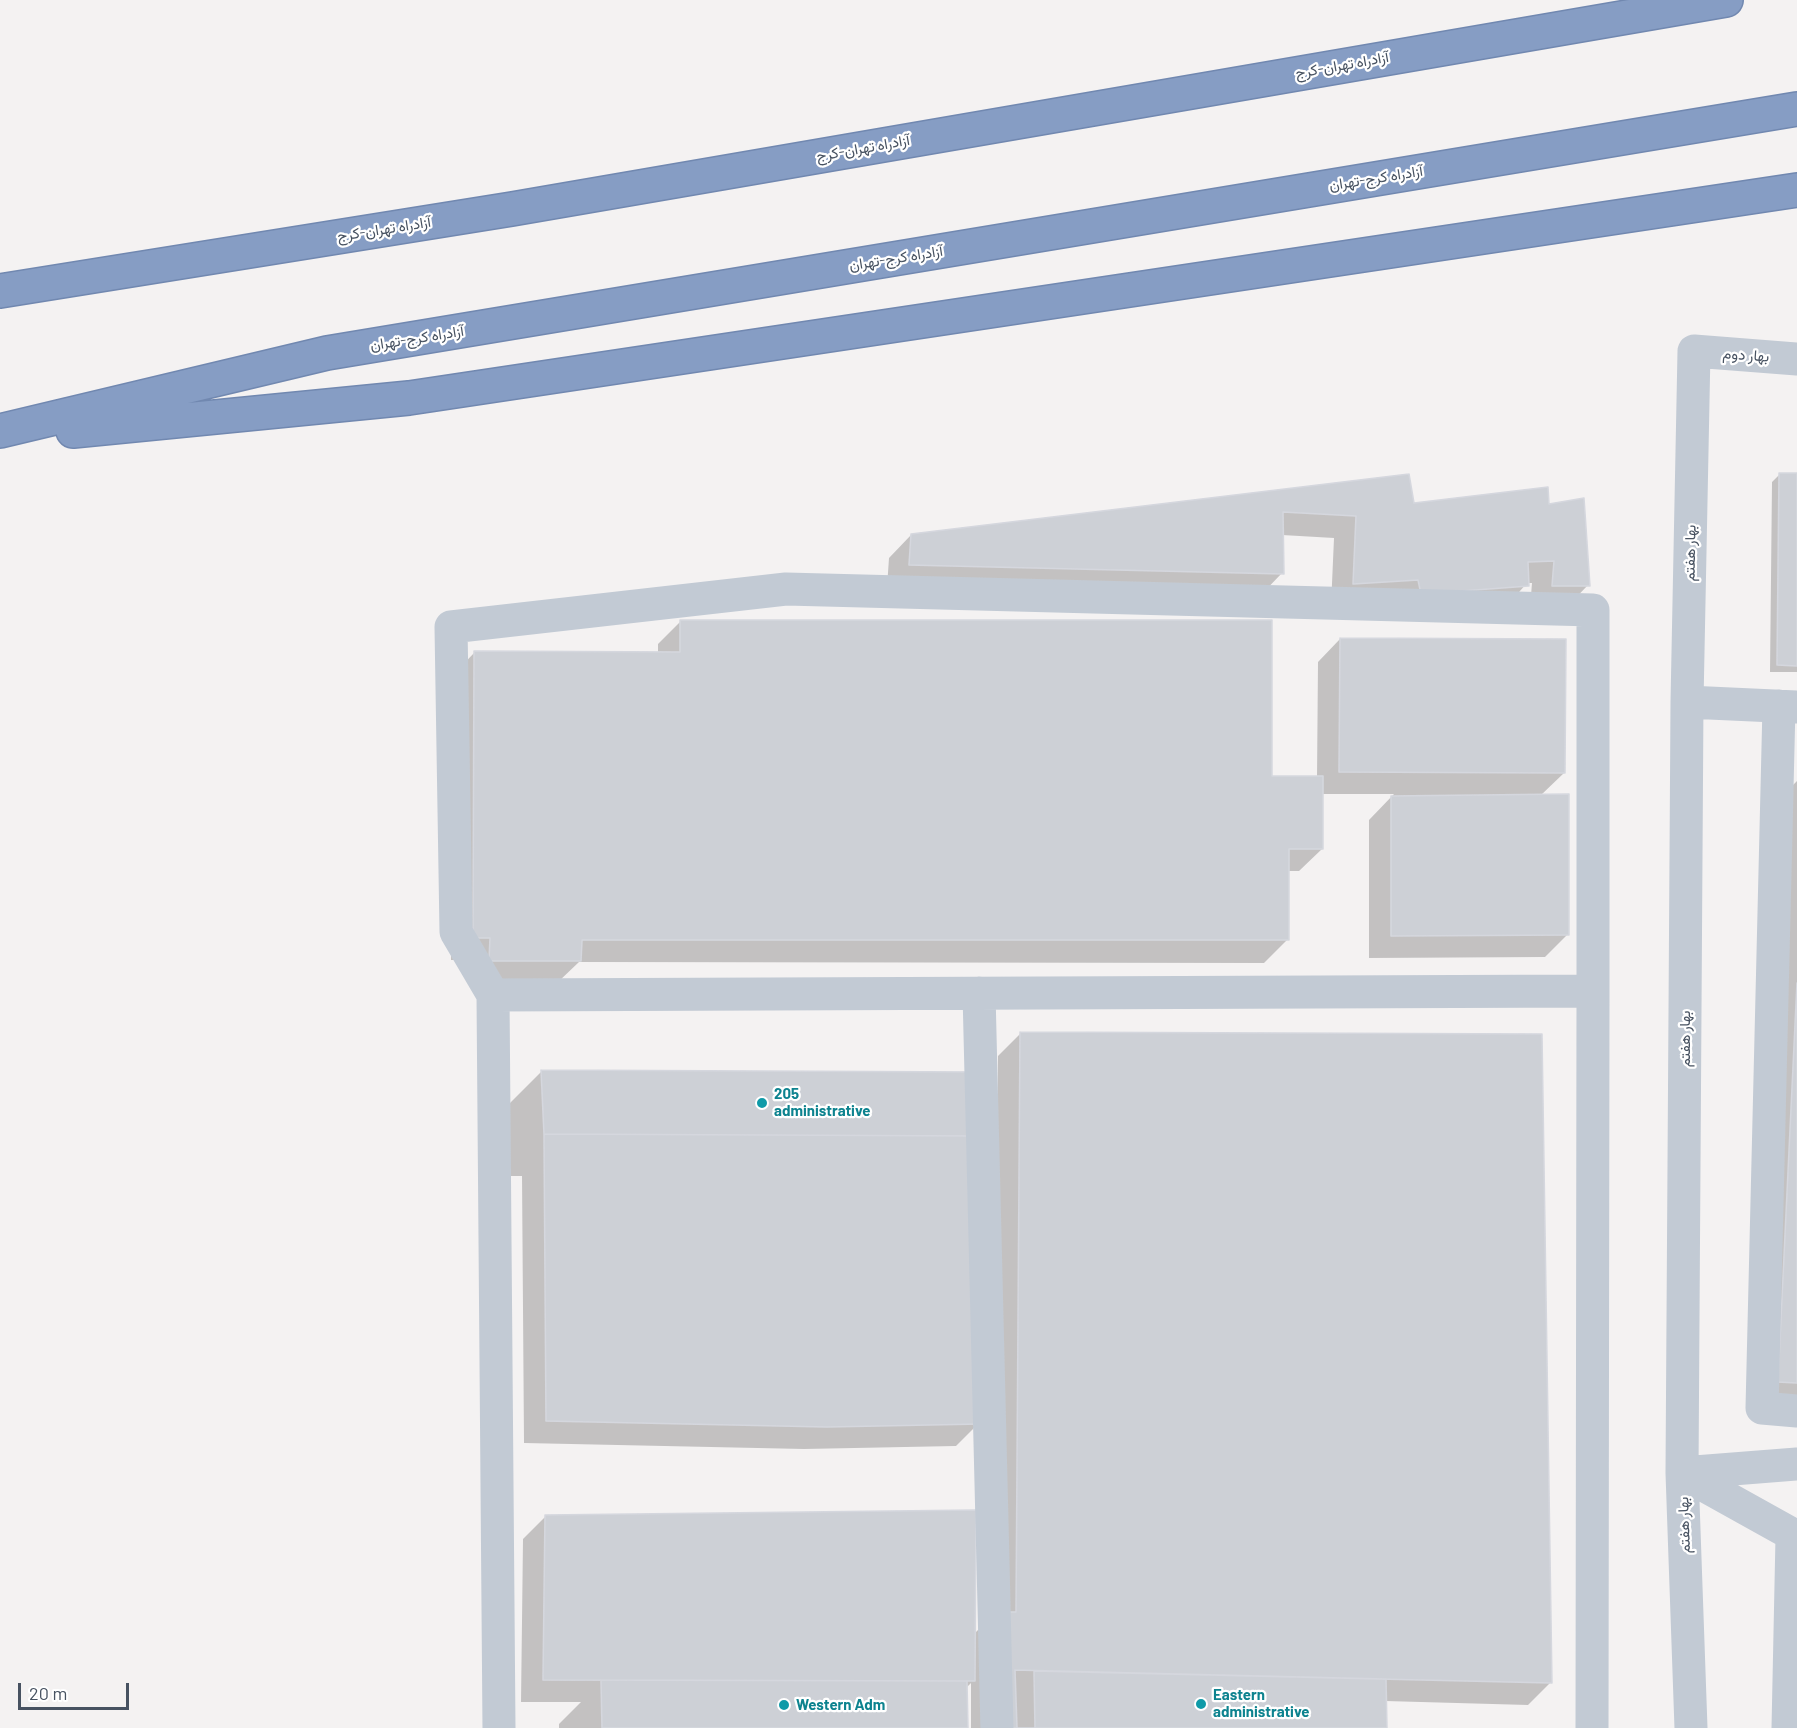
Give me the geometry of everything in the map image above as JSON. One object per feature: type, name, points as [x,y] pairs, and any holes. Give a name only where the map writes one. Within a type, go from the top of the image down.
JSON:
[{"type":"highway","name":"آزادراه تهران-کرج","points":[[0,291],[512,209],[1700,2],[1726,0]]},
{"type":"highway","name":"آزادراه کرج-تهران","points":[[0,431],[327,353],[1797,109]]},
{"type":"highway","points":[[0,438],[409,398],[1797,190]]},
{"type":"street","name":"بهار دوم","points":[[1694,351],[1797,358]]},
{"type":"street","name":"بهار هفتم","points":[[1691,1728],[1682,1473],[1687,702],[1694,351]]},
{"type":"street","points":[[499,1728],[493,995],[456,932],[451,627],[786,589],[1593,610],[1592,1728]]},
{"type":"street","points":[[1687,702],[1788,706],[1762,1408],[1797,1411]]},
{"type":"street","points":[[493,995],[1593,991]]},
{"type":"street","points":[[979,993],[997,1728]]},
{"type":"street","points":[[1682,1473],[1797,1464]]},
{"type":"street","points":[[1682,1473],[1795,1537],[1788,1728]]},
{"type":"building","points":[[1779,473],[1797,473],[1797,666],[1777,665]]},
{"type":"building","points":[[1409,474],[1414,503],[1548,487],[1549,504],[1584,498],[1590,586],[1552,586],[1554,561],[1528,562],[1529,586],[1421,594],[1418,580],[1353,584],[1356,516],[1283,512],[1284,574],[909,565],[911,534]]},
{"type":"building","points":[[680,620],[1272,620],[1272,776],[1323,776],[1323,849],[1289,849],[1289,940],[582,940],[581,961],[489,961],[490,938],[473,938],[474,651],[680,652]]},
{"type":"building","points":[[1340,638],[1566,639],[1565,773],[1339,772]]},
{"type":"building","points":[[1569,794],[1569,935],[1391,936],[1391,796]]},
{"type":"building","points":[[1797,983],[1797,1383],[1778,1382]]},
{"type":"building","points":[[1020,1032],[1542,1034],[1552,1683],[1034,1671],[1035,1728],[993,1728],[994,1612],[1016,1612]]},
{"type":"building","name":"205 administrative","points":[[541,1070],[980,1072],[982,1136],[544,1134]]},
{"type":"building","points":[[544,1134],[982,1136],[980,1424],[827,1427],[546,1421]]},
{"type":"building","points":[[976,1510],[975,1681],[543,1680],[545,1515]]},
{"type":"building","name":"Eastern administrative","points":[[1015,1670],[1386,1679],[1387,1728],[1017,1728]]},
{"type":"building","name":"Western Adm","points":[[601,1680],[967,1681],[968,1728],[602,1728]]},
{"type":"place","name":"205 administrative","points":[[762,1103]]},
{"type":"place","name":"Eastern administrative","points":[[1201,1704]]},
{"type":"place","name":"Western Adm","points":[[784,1705]]}]
